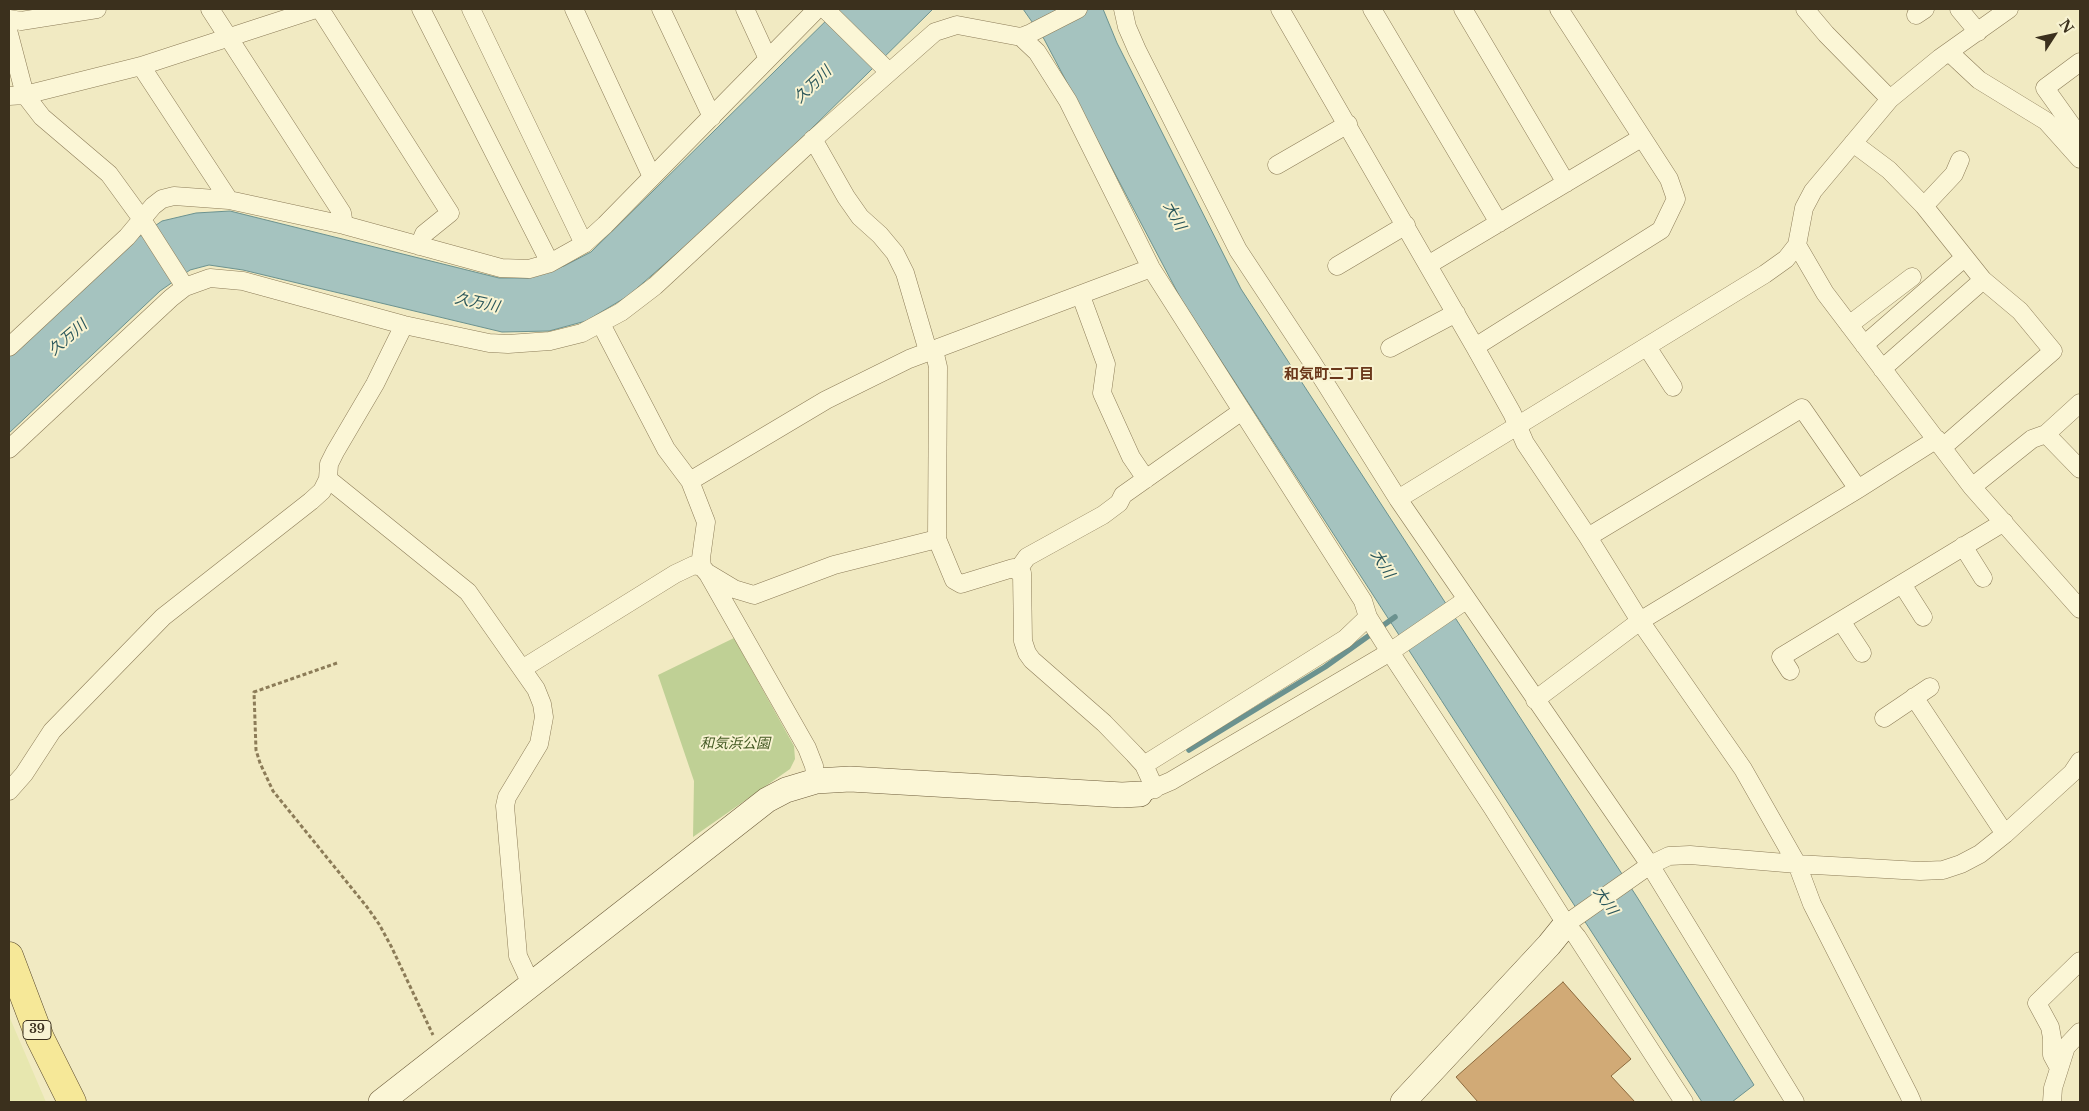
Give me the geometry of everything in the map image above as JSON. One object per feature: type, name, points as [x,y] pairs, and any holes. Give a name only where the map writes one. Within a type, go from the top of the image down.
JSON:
[{"type":"main road","name":"39","points":[[9,956],[40,1038],[72,1102]]},
{"type":"street","points":[[9,18],[21,20],[97,9]]},
{"type":"street","points":[[210,9],[342,213],[344,225]]},
{"type":"street","points":[[17,96],[141,66],[318,9],[450,213],[424,234],[419,246]]},
{"type":"street","points":[[421,9],[550,263]]},
{"type":"street","points":[[472,9],[584,244]]},
{"type":"street","points":[[574,9],[652,177]]},
{"type":"street","points":[[661,9],[712,117]]},
{"type":"street","points":[[745,9],[768,59]]},
{"type":"street","points":[[9,449],[183,284],[210,278],[242,281],[404,325],[489,343],[508,344],[550,341],[582,333],[621,312],[655,286],[813,139],[885,68],[935,32],[957,25],[1026,35],[1078,9]]},
{"type":"street","points":[[1123,9],[1127,27],[1137,50],[1238,250],[1312,362],[1464,602],[1535,700],[1795,1102]]},
{"type":"street","points":[[1280,9],[1456,313],[1525,443],[1588,537],[1640,621],[1744,768],[1797,864],[1812,904],[1912,1102]]},
{"type":"street","points":[[1372,9],[1499,223]]},
{"type":"street","points":[[1463,9],[1566,182]]},
{"type":"street","points":[[1475,347],[1661,230],[1676,199],[1669,179],[1559,9]]},
{"type":"street","points":[[1804,9],[1890,99]]},
{"type":"street","points":[[1959,9],[1978,32]]},
{"type":"street","points":[[1398,499],[1518,427],[1765,274],[1786,259],[1797,245],[1804,208],[1813,191],[1890,99],[1949,52],[2009,9]]},
{"type":"street","points":[[9,347],[144,223],[152,206],[162,199],[174,196],[229,200],[344,225],[501,268],[529,269],[550,263],[584,244],[768,59],[824,10],[885,68]]},
{"type":"street","points":[[9,34],[17,96],[109,174],[144,223],[183,284]]},
{"type":"street","points":[[1026,35],[1068,101],[1151,268],[1364,601],[1370,620],[1390,647],[1684,1102]]},
{"type":"street","points":[[1949,52],[1979,80],[2046,121],[2080,159]]},
{"type":"street","points":[[2080,62],[2045,88],[2080,137]]},
{"type":"street","points":[[141,66],[229,200]]},
{"type":"street","points":[[1277,165],[1348,124]]},
{"type":"street","points":[[1428,264],[1641,138]]},
{"type":"street","points":[[813,139],[856,211],[895,253],[905,273],[938,367],[937,539],[954,580],[961,584],[1014,568],[1022,573],[1023,641],[1027,653],[1032,660],[1104,723],[1144,766],[1147,791]]},
{"type":"street","points":[[1535,700],[1640,621],[1858,489],[1940,443],[2053,351],[2020,311],[1983,280],[1924,206],[1889,170],[1852,143]]},
{"type":"street","points":[[1924,206],[1954,174],[1960,160]]},
{"type":"street","points":[[1336,266],[1406,225]]},
{"type":"street","points":[[1797,245],[1825,293],[1972,487],[2080,609]]},
{"type":"street","points":[[1864,345],[1964,258]]},
{"type":"street","points":[[690,480],[826,400],[931,351],[1151,268]]},
{"type":"street","points":[[1849,325],[1912,277]]},
{"type":"street","points":[[1882,369],[1983,280]]},
{"type":"street","points":[[1081,296],[1106,364],[1102,393],[1131,457],[1146,479]]},
{"type":"street","points":[[1390,348],[1456,313]]},
{"type":"street","points":[[600,324],[666,449],[690,480],[706,522],[701,558],[705,570],[807,748],[814,766],[816,781]]},
{"type":"street","points":[[9,792],[24,774],[52,731],[163,617],[322,491],[328,479],[329,464],[375,384],[404,325]]},
{"type":"street","points":[[1647,347],[1673,387]]},
{"type":"street","points":[[1972,487],[2032,438],[2046,434],[2080,403]]},
{"type":"street","points":[[1588,537],[1802,408],[1858,489]]},
{"type":"street","points":[[1017,570],[1027,557],[1103,515],[1119,503],[1123,495],[1242,411]]},
{"type":"street","points":[[2046,434],[2080,469]]},
{"type":"street","points":[[328,479],[468,592],[536,689],[542,704],[544,717],[539,744],[507,797],[506,806],[518,956],[523,971],[531,984]]},
{"type":"street","points":[[1790,671],[1781,657],[2004,522]]},
{"type":"street","points":[[735,622],[738,611],[754,595],[834,565],[937,539]]},
{"type":"street","points":[[1963,546],[1983,578]]},
{"type":"street","points":[[522,670],[675,574],[694,565],[734,589],[754,595]]},
{"type":"street","points":[[1902,584],[1923,617]]},
{"type":"street","points":[[381,1102],[767,800],[786,790],[816,781],[850,779],[1122,795],[1147,791],[1171,782],[1464,602]]},
{"type":"street","points":[[1144,766],[1345,638],[1370,620]]},
{"type":"street","points":[[1841,620],[1862,653]]},
{"type":"street","points":[[1884,718],[1930,687]]},
{"type":"street","points":[[1914,698],[2005,834]]},
{"type":"street","points":[[1403,1102],[1569,922],[1645,869],[1669,856],[1690,854],[1797,864],[1920,871],[1943,870],[1961,864],[1980,854],[2077,772]]},
{"type":"street","points":[[2059,1068],[2052,1055],[2050,1027],[2037,1003],[2080,961]]},
{"type":"street","points":[[2052,1102],[2053,1088],[2066,1047],[2080,1032]]},
{"type":"path","points":[[337,663],[254,692],[256,750],[260,763],[274,791],[368,907],[379,924],[442,1054]]},
{"type":"green space","name":"和気浜公園","points":[[734,638],[794,746],[795,759],[790,769],[693,837],[694,781],[658,675]]},
{"type":"green space","points":[[9,1016],[46,1102],[9,1102]]},
{"type":"water","name":"久万川","points":[[838,9],[933,9],[747,192],[628,296],[586,321],[549,331],[502,332],[243,270],[209,265],[190,270],[160,291],[9,433],[9,357],[133,241],[162,221],[196,213],[230,211],[499,278],[528,278],[564,266],[591,252]]},
{"type":"water","name":"大川","points":[[1023,9],[1103,9],[1117,43],[1241,289],[1637,897],[1754,1085],[1732,1102],[1702,1102],[1181,299],[1044,39]]},
{"type":"building","points":[[1563,982],[1631,1059],[1611,1076],[1635,1102],[1478,1102],[1456,1077]]},
{"type":"waterway","points":[[1189,750],[1325,667],[1395,617]]},
{"type":"district","name":"和気町二丁目","points":[[1329,375]]}]
